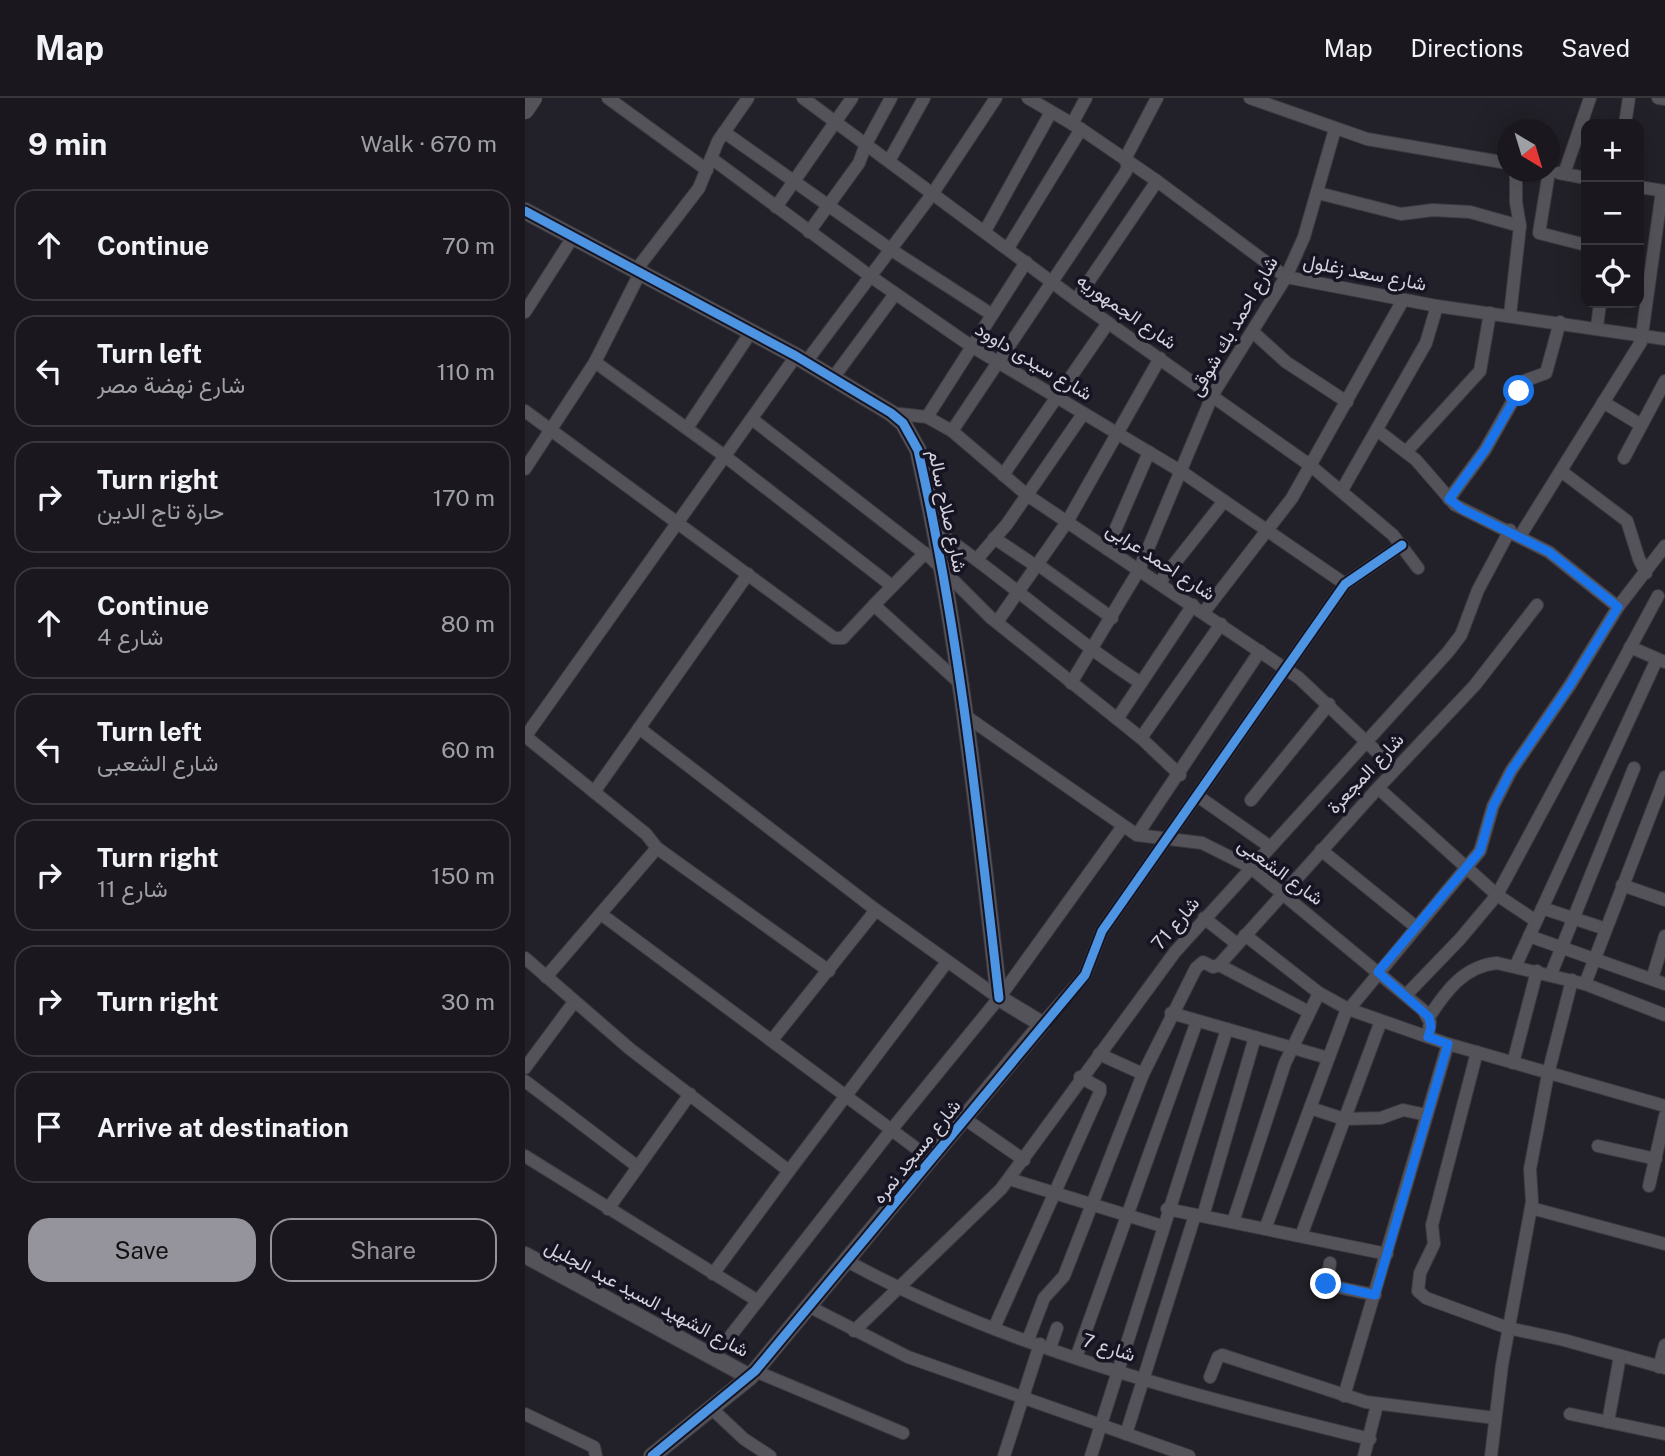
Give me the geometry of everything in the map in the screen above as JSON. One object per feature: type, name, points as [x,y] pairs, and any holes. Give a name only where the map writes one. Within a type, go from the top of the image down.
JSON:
[{"type":"main road","points":[[525,110],[533,98]]},
{"type":"street","name":"شارع سيدى داوود","points":[[608,98],[776,207],[971,346],[1182,472],[1345,584]]},
{"type":"street","points":[[525,469],[595,362],[638,272],[692,198],[724,132],[748,98]]},
{"type":"street","name":"شارع الجمهوريه","points":[[803,98],[1076,300],[1213,394],[1311,466],[1342,490],[1402,545],[1418,568]]},
{"type":"street","points":[[776,207],[852,98]]},
{"type":"street","points":[[809,232],[859,163],[866,144],[891,98]]},
{"type":"street","points":[[890,161],[924,98]]},
{"type":"street","points":[[829,971],[657,848],[651,839],[525,736],[752,419],[870,276],[933,193],[996,98]]},
{"type":"street","name":"شارع سعد زغلول","points":[[1028,98],[1076,126],[1157,181],[1286,276],[1437,306],[1597,327],[1665,339]]},
{"type":"street","points":[[1008,248],[1076,126],[1086,98]]},
{"type":"street","points":[[952,430],[1125,173],[1128,167],[1125,159],[1157,98]]},
{"type":"street","points":[[1250,98],[1335,130],[1402,146],[1497,161]]},
{"type":"street","points":[[1564,174],[1590,98]]},
{"type":"street","points":[[1626,119],[1629,98]]},
{"type":"street","points":[[1658,98],[1665,99]]},
{"type":"street","points":[[985,231],[1051,112]]},
{"type":"street","name":"شارع احمد بك شوقى","points":[[1071,683],[1139,570],[1213,394],[1286,276],[1304,237],[1335,130]]},
{"type":"street","points":[[724,132],[890,249],[991,314]]},
{"type":"street","points":[[1560,173],[1581,177]]},
{"type":"street","points":[[1076,300],[1157,181]]},
{"type":"street","points":[[1510,315],[1520,226],[1516,182]]},
{"type":"street","points":[[1547,182],[1540,235],[1581,244]]},
{"type":"street","points":[[1644,188],[1664,191]]},
{"type":"street","name":"شارع 71","points":[[855,1331],[1009,1179],[1080,1077],[1204,918],[1461,635],[1478,590],[1515,533],[1561,471],[1639,346],[1664,191]]},
{"type":"street","points":[[1318,193],[1401,214],[1433,210],[1470,212],[1520,226]]},
{"type":"street","name":"شارع صلاح سالم","points":[[525,211],[801,359],[891,413],[908,430],[919,450],[944,570],[963,686],[999,998]]},
{"type":"street","points":[[525,312],[573,237]]},
{"type":"street","points":[[927,416],[1026,262]]},
{"type":"street","points":[[833,378],[895,294]]},
{"type":"street","points":[[1117,719],[1198,609],[1268,531],[1311,466],[1403,300]]},
{"type":"street","points":[[1342,490],[1426,343],[1437,306]]},
{"type":"street","points":[[1597,327],[1599,308]]},
{"type":"street","points":[[1406,452],[1480,370],[1490,313]]},
{"type":"street","points":[[1449,499],[1485,450],[1524,381],[1546,373],[1560,322]]},
{"type":"street","points":[[1003,475],[1108,323]]},
{"type":"street","points":[[687,428],[751,332]]},
{"type":"street","points":[[1253,332],[1286,362],[1347,401]]},
{"type":"street","points":[[997,622],[1067,522],[1160,358]]},
{"type":"street","points":[[595,362],[726,457],[892,586]]},
{"type":"street","points":[[1623,458],[1665,381]]},
{"type":"street","points":[[1603,402],[1641,425]]},
{"type":"street","points":[[525,411],[839,640],[925,553]]},
{"type":"street","name":"شارع احمد عرابى","points":[[891,413],[927,416],[952,430],[1027,495],[1286,670],[1329,704],[1395,769]]},
{"type":"street","points":[[978,559],[1027,495],[1083,414]]},
{"type":"street","points":[[752,419],[925,553],[997,622],[1141,738],[1180,775]]},
{"type":"street","points":[[1377,430],[1406,452],[1449,499],[1462,509],[1515,533],[1567,565],[1618,607]]},
{"type":"street","points":[[1107,549],[1149,452]]},
{"type":"street","points":[[1561,471],[1627,521],[1646,573]]},
{"type":"street","points":[[1159,583],[1224,501]]},
{"type":"street","points":[[935,530],[978,559],[1091,651],[1141,683]]},
{"type":"street","points":[[994,538],[1112,618]]},
{"type":"street","points":[[1345,584],[1402,545]]},
{"type":"street","points":[[1265,1229],[1348,1009],[1467,869],[1486,839],[1493,806],[1511,771],[1570,685],[1618,607],[1637,586],[1665,545]]},
{"type":"street","points":[[594,792],[748,574]]},
{"type":"street","name":"شارع مسجد نمره","points":[[652,1456],[752,1374],[1085,975],[1102,931],[1199,797],[1345,584]]},
{"type":"street","points":[[1406,995],[1460,939],[1497,895],[1630,648],[1661,598],[1637,586]]},
{"type":"street","points":[[874,605],[963,686]]},
{"type":"street","name":"شارع المجعرة","points":[[1219,965],[1282,892],[1475,685],[1537,605]]},
{"type":"street","points":[[1141,738],[1221,624]]},
{"type":"street","points":[[1516,965],[1661,660],[1630,648]]},
{"type":"street","points":[[1137,835],[1180,775],[1259,651]]},
{"type":"street","points":[[1251,800],[1329,704]]},
{"type":"street","name":"شارع الشعبى","points":[[967,718],[1137,835],[1202,843],[1250,867],[1429,1017]]},
{"type":"street","points":[[639,728],[947,962],[1042,1024]]},
{"type":"street","points":[[1551,974],[1571,918],[1634,768]]},
{"type":"street","points":[[1492,1456],[1508,1328],[1531,1208],[1530,1169],[1548,1074],[1579,982],[1595,958],[1665,777]]},
{"type":"street","points":[[1378,788],[1497,895],[1536,922]]},
{"type":"street","points":[[1199,797],[1269,846]]},
{"type":"street","points":[[714,1357],[891,1129],[999,998],[1123,826]]},
{"type":"street","points":[[546,977],[657,848]]},
{"type":"street","points":[[1321,850],[1416,927]]},
{"type":"street","points":[[1622,885],[1665,900]]},
{"type":"street","points":[[1542,908],[1606,929]]},
{"type":"street","points":[[772,1040],[877,910]]},
{"type":"street","points":[[601,914],[932,1160]]},
{"type":"street","points":[[1204,918],[1348,1009],[1448,1044],[1665,1106]]},
{"type":"street","points":[[1529,936],[1665,984]]},
{"type":"street","points":[[1652,979],[1665,936]]},
{"type":"street","points":[[525,958],[574,1002],[789,1171]]},
{"type":"street","points":[[713,1274],[947,962]]},
{"type":"street","points":[[1004,1456],[1040,1344],[1044,1298],[1064,1276],[1143,1073],[1171,1013],[1199,965],[1203,962],[1213,967],[1219,965],[1309,1012]]},
{"type":"street","points":[[1428,1037],[1431,1027],[1429,1017],[1453,984],[1474,969],[1497,962],[1579,982],[1665,1015]]},
{"type":"street","points":[[1513,1063],[1537,971]]},
{"type":"street","points":[[1233,1223],[1258,1138],[1291,1048],[1319,992]]},
{"type":"street","points":[[525,1068],[574,1002]]},
{"type":"street","points":[[1171,1013],[1328,1058]]},
{"type":"street","points":[[1076,1358],[1197,1021]]},
{"type":"street","points":[[1301,1236],[1381,1021]]},
{"type":"street","points":[[1091,1456],[1167,1209],[1227,1029]]},
{"type":"street","points":[[1126,1434],[1255,1037]]},
{"type":"street","points":[[1344,1396],[1448,1044]]},
{"type":"street","points":[[1477,1052],[1432,1225],[1434,1244],[1417,1286],[1426,1298],[1508,1328],[1662,1367],[1665,1345]]},
{"type":"street","points":[[1099,1054],[1143,1073]]},
{"type":"street","points":[[994,1328],[1100,1090],[1080,1077]]},
{"type":"street","points":[[525,1081],[638,1167]]},
{"type":"street","points":[[608,1209],[690,1094]]},
{"type":"street","points":[[1310,1108],[1344,1119],[1381,1118],[1403,1110],[1427,1115]]},
{"type":"street","points":[[1649,1186],[1665,1115]]},
{"type":"street","points":[[965,1119],[1024,1160]]},
{"type":"street","points":[[1598,1146],[1656,1158]]},
{"type":"street","points":[[525,1156],[758,1301]]},
{"type":"street","points":[[1009,1179],[1162,1226]]},
{"type":"street","points":[[1531,1208],[1665,1244]]},
{"type":"street","points":[[1167,1209],[1387,1254]]},
{"type":"street","name":"شارع الشهيد السيد عبد الجليل","points":[[525,1255],[714,1357],[752,1374]]},
{"type":"street","name":"شارع 7","points":[[847,1261],[898,1289],[1076,1358],[1370,1439]]},
{"type":"street","points":[[1331,1263],[1327,1285],[1375,1295]]},
{"type":"street","points":[[810,1307],[908,1357],[1184,1455]]},
{"type":"street","points":[[1040,1344],[1058,1328]]},
{"type":"street","points":[[1210,1377],[1217,1359],[1222,1355],[1377,1405],[1495,1418]]},
{"type":"street","points":[[1608,1422],[1620,1356]]},
{"type":"street","points":[[752,1374],[903,1433]]},
{"type":"street","points":[[1364,1456],[1377,1405]]},
{"type":"street","points":[[711,1408],[744,1439],[770,1456]]},
{"type":"street","points":[[525,1414],[594,1447],[596,1456]]},
{"type":"street","points":[[1570,1414],[1665,1434]]},
{"type":"cycle path","points":[[525,211],[796,356],[891,413],[903,423],[918,450],[945,586],[966,723],[999,998]]},
{"type":"cycle path","points":[[652,1456],[755,1371],[1085,975],[1102,931],[1345,584],[1402,545]]},
{"type":"route","points":[[1326,1284],[1375,1295],[1448,1044],[1428,1037],[1431,1027],[1429,1017],[1378,972],[1480,851],[1486,839],[1493,806],[1511,771],[1528,742],[1570,685],[1618,607],[1585,578],[1549,552],[1510,530],[1462,509],[1449,499],[1485,450],[1519,391]]}]
